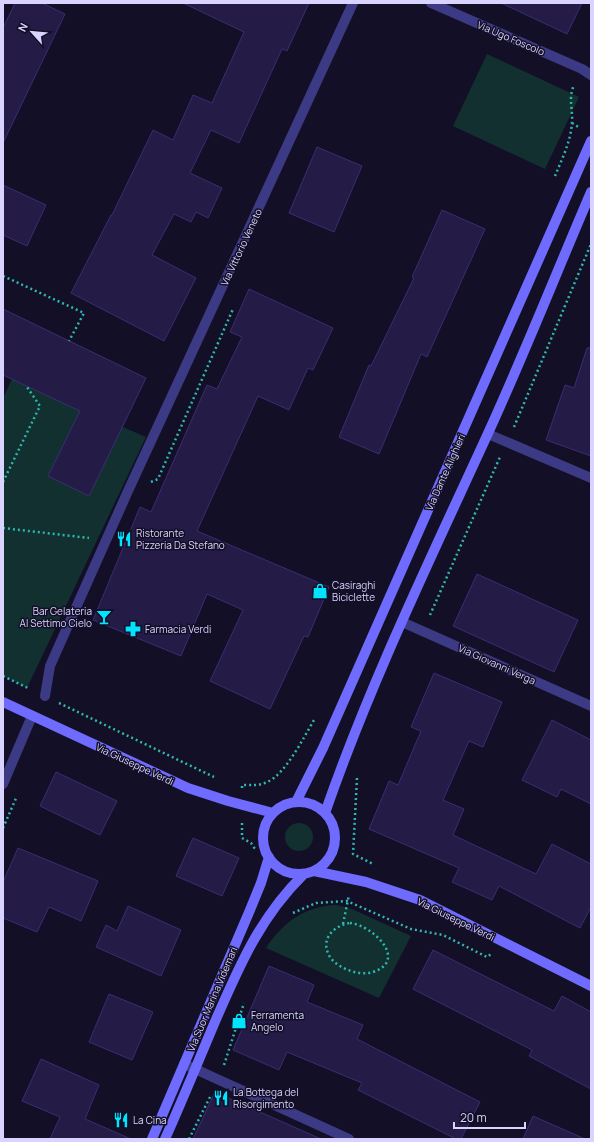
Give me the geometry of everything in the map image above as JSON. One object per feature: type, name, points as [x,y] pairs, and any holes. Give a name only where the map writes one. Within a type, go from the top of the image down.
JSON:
[{"type":"street","name":"Via Vittorio Veneto","points":[[45,696],[50,666],[128,491],[353,3]]},
{"type":"street","name":"Via Ugo Foscolo","points":[[431,3],[587,72]]},
{"type":"street","name":"Via Dante Alighieri","points":[[296,802],[323,748],[591,141]]},
{"type":"street","points":[[325,813],[344,757],[402,622],[488,434],[591,192]]},
{"type":"street","points":[[488,434],[591,478]]},
{"type":"street","name":"Via Giovanni Verga","points":[[402,622],[591,706]]},
{"type":"street","name":"Via Giuseppe Verdi","points":[[3,702],[182,786],[273,813]]},
{"type":"street","points":[[3,784],[32,716]]},
{"type":"street","points":[[296,802],[308,803],[319,808],[325,813],[330,819],[335,835],[332,854],[325,864],[309,872],[295,874],[283,870],[269,857],[263,843],[263,833],[268,820],[273,813],[284,805],[296,802]]},
{"type":"street","name":"Via Suor Marina Videmari","points":[[152,1139],[261,883],[269,857]]},
{"type":"street","name":"Via Giuseppe Verdi","points":[[309,872],[366,882],[420,900],[591,986]]},
{"type":"street","name":"Via Suor Marina Videmari","points":[[166,1139],[241,962],[254,936],[277,903],[309,872]]},
{"type":"street","points":[[184,1064],[196,1068],[349,1139]]},
{"type":"path","points":[[553,180],[565,151],[572,123],[570,93],[587,72]]},
{"type":"path","points":[[3,276],[84,313],[69,341]]},
{"type":"path","points":[[3,482],[40,406],[28,387]]},
{"type":"path","points":[[3,528],[89,538],[92,531]]},
{"type":"path","points":[[3,676],[220,779]]},
{"type":"path","points":[[238,784],[256,785],[269,782],[286,766],[315,720]]},
{"type":"path","points":[[358,772],[353,854],[374,865]]},
{"type":"path","points":[[242,785],[242,838],[251,843],[257,854]]},
{"type":"path","points":[[286,916],[316,903],[347,901],[411,929],[443,935],[487,957],[505,943]]},
{"type":"path","points":[[354,923],[370,931],[381,939],[387,949],[388,954],[385,963],[378,970],[358,973],[343,966],[330,957],[327,952],[326,943],[333,930],[343,924],[354,923]]},
{"type":"path","points":[[189,1139],[220,1080],[245,999]]},
{"type":"green space","points":[[487,54],[579,97],[545,169],[453,126]]},
{"type":"green space","points":[[12,379],[146,437],[27,688],[3,676],[3,398]]},
{"type":"green space","points":[[299,823],[309,827],[313,837],[309,847],[299,851],[289,847],[285,837],[289,827]]},
{"type":"green space","points":[[337,905],[352,909],[411,936],[379,998],[266,948],[280,930],[296,917],[315,908]]},
{"type":"building","points":[[15,3],[42,3],[65,14],[3,143],[3,28]]},
{"type":"building","points":[[183,3],[309,3],[287,51],[282,49],[239,143],[211,130],[190,173],[222,188],[208,218],[196,212],[191,222],[174,214],[152,255],[196,278],[164,341],[71,293],[112,215],[153,130],[173,140],[193,95],[212,103],[244,32]]},
{"type":"building","points":[[501,3],[582,3],[567,34]]},
{"type":"building","points":[[317,147],[362,166],[334,232],[289,213]]},
{"type":"building","points":[[3,185],[46,205],[27,246],[3,235]]},
{"type":"building","points":[[442,210],[485,229],[427,357],[421,354],[379,454],[339,437],[369,365],[371,366],[414,278],[412,277]]},
{"type":"building","points":[[249,289],[333,328],[313,370],[308,368],[289,410],[258,396],[197,531],[329,587],[308,637],[304,636],[270,709],[210,681],[243,610],[207,594],[181,656],[93,620],[140,507],[151,512],[207,385],[217,389],[242,337],[230,332]]},
{"type":"building","points":[[3,309],[146,378],[89,496],[48,476],[80,411],[3,375]]},
{"type":"building","points":[[587,348],[591,348],[591,456],[546,440],[565,385],[574,388]]},
{"type":"building","points":[[477,574],[578,620],[554,672],[453,626]]},
{"type":"building","points":[[434,673],[502,702],[483,747],[469,741],[443,800],[464,809],[453,835],[536,874],[552,844],[591,864],[591,907],[580,928],[499,886],[492,900],[452,882],[459,868],[369,829],[389,781],[398,785],[421,731],[411,727]]},
{"type":"building","points":[[552,720],[591,740],[591,804],[561,789],[557,797],[522,780]]},
{"type":"building","points":[[56,772],[117,801],[100,835],[40,806]]},
{"type":"building","points":[[193,838],[239,858],[222,896],[176,876]]},
{"type":"building","points":[[18,848],[98,881],[81,921],[49,907],[37,932],[3,918],[3,882]]},
{"type":"building","points":[[128,906],[181,930],[161,976],[96,947],[106,925],[117,931]]},
{"type":"building","points":[[433,950],[554,1011],[562,996],[591,1012],[591,1089],[529,1056],[532,1050],[413,989]]},
{"type":"building","points":[[269,966],[314,985],[307,1002],[363,1025],[357,1039],[480,1102],[461,1139],[456,1139],[358,1090],[362,1083],[287,1052],[279,1070],[233,1050]]},
{"type":"building","points":[[109,994],[153,1012],[132,1060],[89,1042]]},
{"type":"building","points":[[41,1059],[99,1085],[85,1119],[131,1139],[50,1139],[60,1117],[22,1101]]},
{"type":"building","points":[[215,1092],[321,1139],[193,1139]]},
{"type":"building","points":[[533,1116],[585,1139],[523,1139]]},
{"type":"place","name":"Ristorante Pizzeria Da Stefano","points":[[124,539]]},
{"type":"place","name":"Casiraghi Biciclette","points":[[320,591]]},
{"type":"place","name":"Bar Gelateria Al Settimo Cielo","points":[[104,617]]},
{"type":"place","name":"Farmacia Verdi","points":[[133,629]]},
{"type":"place","name":"Ferramenta Angelo","points":[[239,1021]]},
{"type":"place","name":"La Bottega del Risorgimento","points":[[221,1098]]},
{"type":"place","name":"La Cina","points":[[121,1120]]}]
